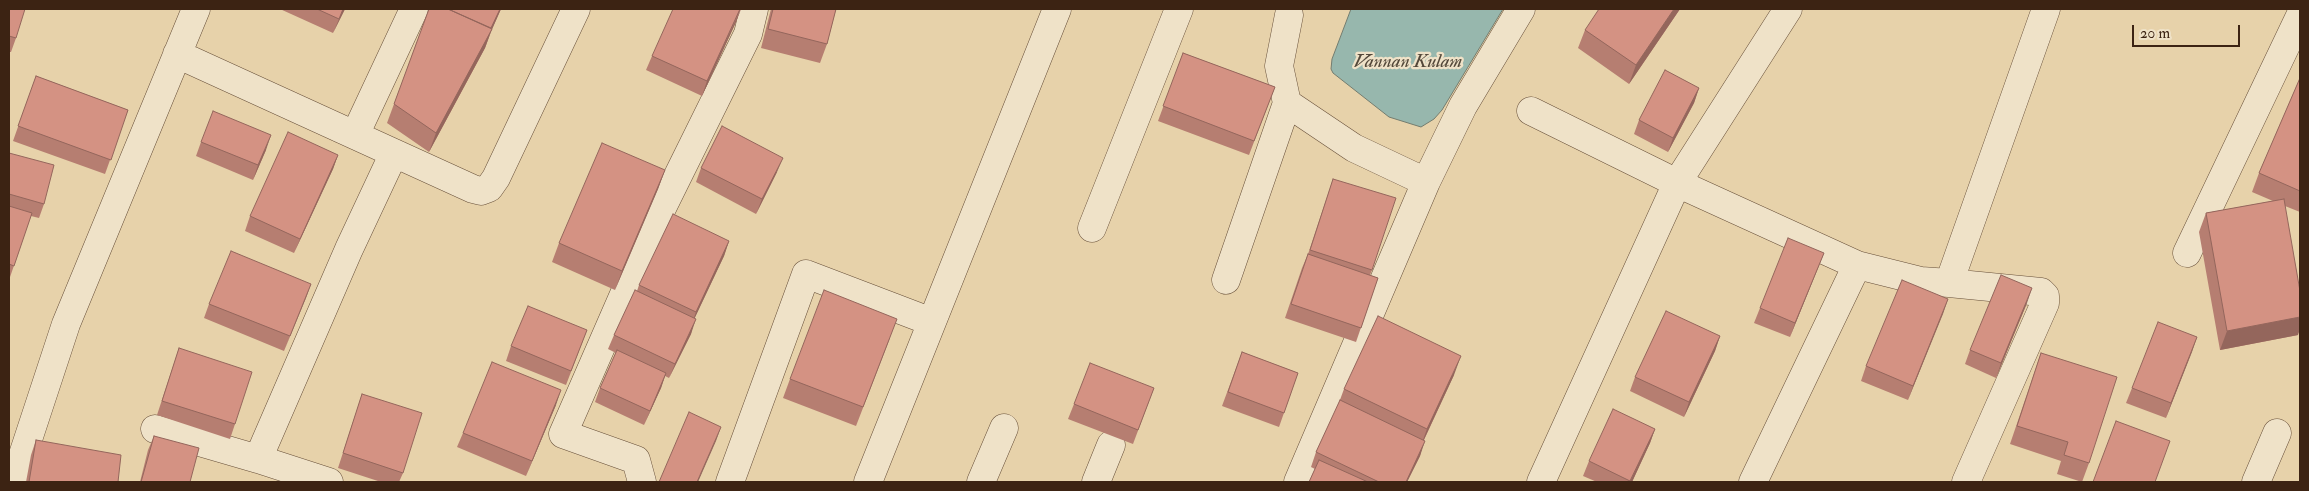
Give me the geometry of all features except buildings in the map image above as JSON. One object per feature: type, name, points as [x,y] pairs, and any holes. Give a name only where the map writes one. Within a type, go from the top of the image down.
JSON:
[{"type":"street","points":[[14,482],[66,324],[196,9]]},
{"type":"street","points":[[355,135],[414,9]]},
{"type":"street","points":[[177,54],[481,191],[489,188],[496,178],[576,9]]},
{"type":"street","points":[[642,482],[636,460],[563,434],[659,214],[748,34],[754,9]]},
{"type":"street","points":[[868,482],[1057,9]]},
{"type":"street","points":[[1092,228],[1179,9]]},
{"type":"street","points":[[1298,482],[1426,182],[1463,106],[1521,9]]},
{"type":"street","points":[[1541,482],[1677,183],[1788,9]]},
{"type":"street","points":[[1949,283],[2046,9]]},
{"type":"street","points":[[1226,280],[1287,104],[1279,66],[1284,11]]},
{"type":"street","points":[[2187,252],[2300,16]]},
{"type":"street","points":[[1287,104],[1354,148],[1426,182]]},
{"type":"street","points":[[1531,111],[1677,183],[1857,265],[1921,281],[2041,292],[2045,296],[2045,302],[1966,482]]},
{"type":"street","points":[[258,459],[349,249],[394,153]]},
{"type":"street","points":[[1753,482],[1857,265]]},
{"type":"street","points":[[730,482],[806,274],[932,322]]},
{"type":"street","points":[[982,482],[1004,428]]},
{"type":"street","points":[[155,429],[329,482]]},
{"type":"street","points":[[2256,482],[2277,434]]},
{"type":"street","points":[[1096,482],[1111,446]]},
{"type":"water","name":"Vannan Kulam","points":[[1351,9],[1503,9],[1442,110],[1434,119],[1421,127],[1389,117],[1333,73],[1331,69],[1332,59]]}]
